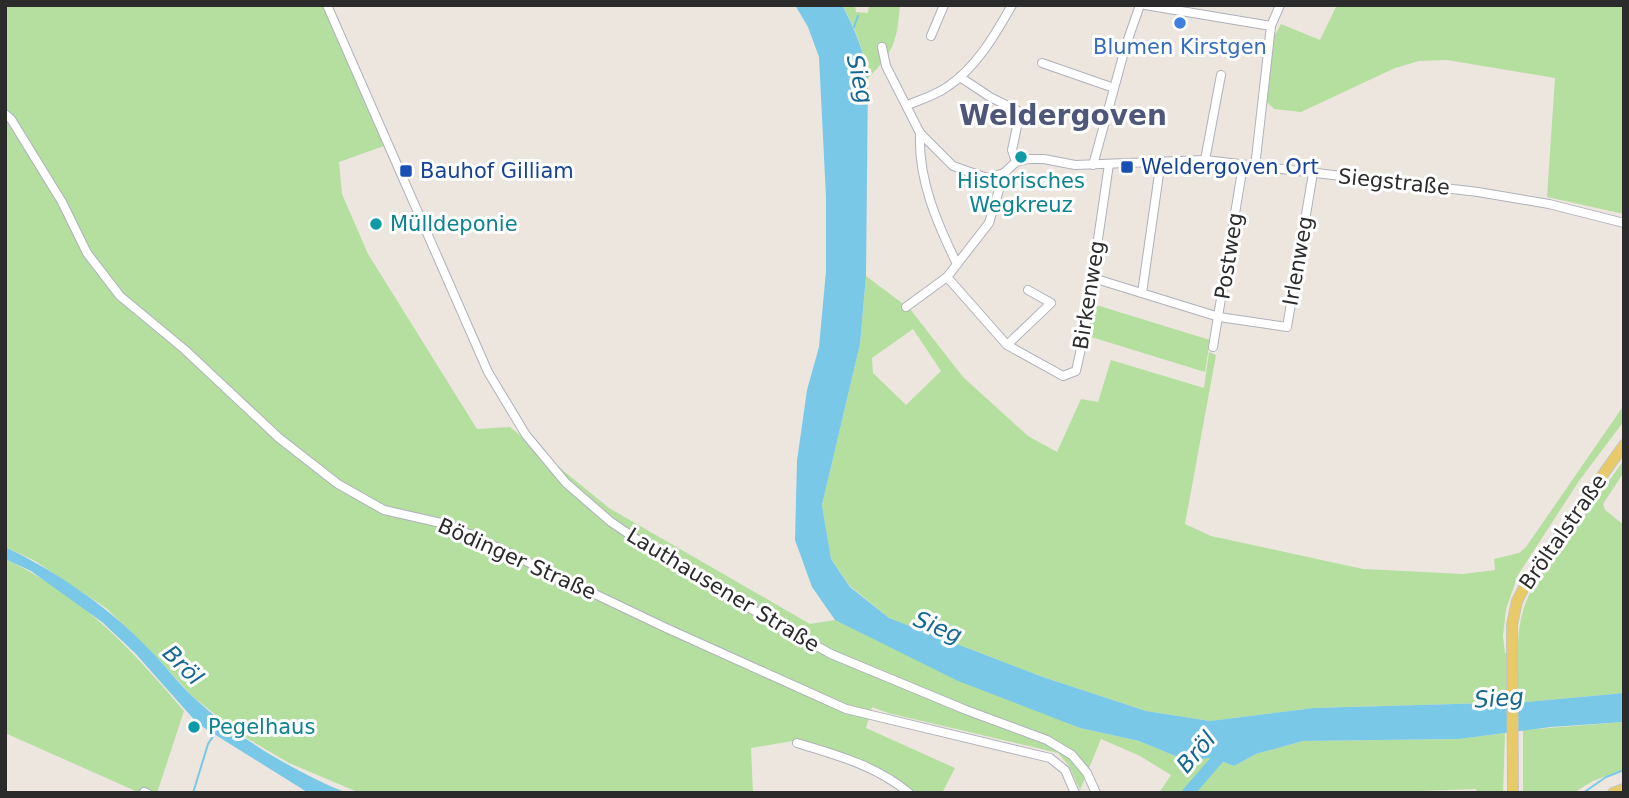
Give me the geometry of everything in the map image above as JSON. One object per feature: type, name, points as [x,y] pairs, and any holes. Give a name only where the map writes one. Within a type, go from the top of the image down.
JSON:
[{"type":"main road","name":"Bröltalstraße","points":[[1513,791],[1514,611],[1524,586],[1624,445]]},
{"type":"main road","points":[[1613,793],[1624,789]]},
{"type":"street","name":"Lauthausener Straße","points":[[327,5],[488,373],[526,435],[566,483],[611,522],[679,568],[831,654],[1047,740],[1073,755],[1087,773],[1096,793]]},
{"type":"street","points":[[931,36],[944,5]]},
{"type":"street","points":[[907,105],[945,89],[960,77],[996,34],[1012,5]]},
{"type":"street","points":[[1093,165],[1140,5]]},
{"type":"street","points":[[1145,5],[1271,26]]},
{"type":"street","points":[[1255,167],[1271,26],[1280,5]]},
{"type":"street","points":[[882,47],[886,66],[920,134],[953,166],[983,177],[994,178],[1016,162],[1012,149],[1020,112],[990,97],[960,77]]},
{"type":"street","points":[[1042,63],[1114,88]]},
{"type":"street","points":[[1205,160],[1221,75]]},
{"type":"street","name":"Bödinger Straße","points":[[5,114],[12,119],[62,202],[87,254],[120,296],[184,349],[279,438],[338,484],[384,510],[450,525],[664,627],[846,709],[1050,758],[1065,770],[1075,793]]},
{"type":"street","points":[[920,134],[919,151],[932,210],[957,264]]},
{"type":"street","name":"Siegstraße","points":[[1016,162],[1044,159],[1075,165],[1093,165],[1205,160],[1478,192],[1549,204],[1624,223]]},
{"type":"street","points":[[1142,293],[1161,160]]},
{"type":"street","name":"Birkenweg","points":[[1007,345],[1063,376],[1076,371],[1093,278],[1109,164]]},
{"type":"street","name":"Postweg","points":[[1213,347],[1243,165]]},
{"type":"street","points":[[906,306],[947,277],[989,223],[1004,173]]},
{"type":"street","name":"Irlenweg","points":[[1093,278],[1219,317],[1287,327],[1313,173]]},
{"type":"street","points":[[947,277],[1007,345],[1051,303],[1028,290]]},
{"type":"street","points":[[797,743],[845,757],[892,778],[909,793]]},
{"type":"green space","points":[[5,5],[327,5],[384,146],[339,162],[342,194],[368,254],[477,429],[510,427],[609,508],[810,624],[835,620],[1080,728],[1139,741],[1185,760],[1213,758],[1234,766],[1256,754],[1303,741],[1459,739],[1505,733],[1503,793],[1477,793],[1476,789],[1361,793],[1159,793],[1171,775],[1140,756],[1101,739],[1080,790],[1069,766],[1058,753],[872,707],[866,728],[955,768],[942,793],[916,793],[798,740],[751,748],[753,793],[360,793],[289,763],[238,733],[192,696],[106,608],[35,561],[5,547]]},
{"type":"green space","points":[[842,5],[855,5],[856,12],[868,13],[869,5],[900,5],[893,45],[884,61],[868,78],[859,40]]},
{"type":"green space","points":[[1337,5],[1624,5],[1624,214],[1547,197],[1555,78],[1447,60],[1419,61],[1395,68],[1301,112],[1274,109],[1267,102],[1274,37],[1281,24],[1320,40]]},
{"type":"green space","points":[[866,276],[910,309],[963,377],[1028,436],[1057,452],[1081,399],[1098,402],[1111,360],[1204,388],[1209,352],[1216,355],[1185,524],[1211,536],[1363,569],[1463,574],[1495,570],[1494,559],[1519,553],[1526,547],[1624,405],[1624,421],[1579,481],[1518,575],[1506,609],[1503,636],[1505,653],[1518,651],[1522,615],[1531,591],[1624,460],[1624,472],[1603,504],[1605,510],[1624,525],[1624,693],[1526,702],[1313,708],[1210,721],[1146,711],[1043,677],[889,618],[850,586],[831,559],[822,505],[860,344]],"holes":[[[913,329],[941,371],[906,405],[873,373],[872,358]]]},
{"type":"green space","points":[[1093,304],[1210,340],[1205,372],[1088,336]]},
{"type":"green space","points":[[5,559],[58,589],[81,606],[144,665],[184,711],[157,793],[140,793],[5,733]]},
{"type":"green space","points":[[1624,722],[1624,769],[1593,781],[1573,793],[1523,793],[1523,730]]},
{"type":"water","name":"Sieg","points":[[795,5],[842,5],[858,40],[868,78],[866,276],[860,344],[822,505],[831,559],[850,587],[889,618],[1043,677],[1146,711],[1210,721],[1313,708],[1526,702],[1624,693],[1624,722],[1551,727],[1459,739],[1303,741],[1256,754],[1234,766],[1213,758],[1185,760],[1139,741],[1080,728],[958,681],[835,620],[812,587],[795,540],[797,461],[807,390],[819,347],[826,271],[826,197],[819,57],[808,27]]},
{"type":"water","points":[[5,547],[63,579],[99,605],[133,633],[193,697],[227,726],[286,764],[347,793],[307,792],[198,724],[135,653],[102,622],[31,571],[5,559]]},
{"type":"waterway","points":[[854,27],[858,16]]},
{"type":"waterway","points":[[193,793],[208,744],[214,735]]},
{"type":"waterway","name":"Bröl","points":[[1188,793],[1227,748]]},
{"type":"waterway","points":[[1583,793],[1606,777],[1624,770]]},
{"type":"place","name":"Blumen Kirstgen","points":[[1180,23]]},
{"type":"place","name":"Historisches Wegkreuz","points":[[1021,157]]},
{"type":"place","name":"Weldergoven Ort","points":[[1127,167]]},
{"type":"place","name":"Bauhof Gilliam","points":[[406,171]]},
{"type":"place","name":"Mülldeponie","points":[[376,224]]},
{"type":"place","name":"Pegelhaus","points":[[194,727]]},
{"type":"district","name":"Weldergoven","points":[[1063,115]]}]
